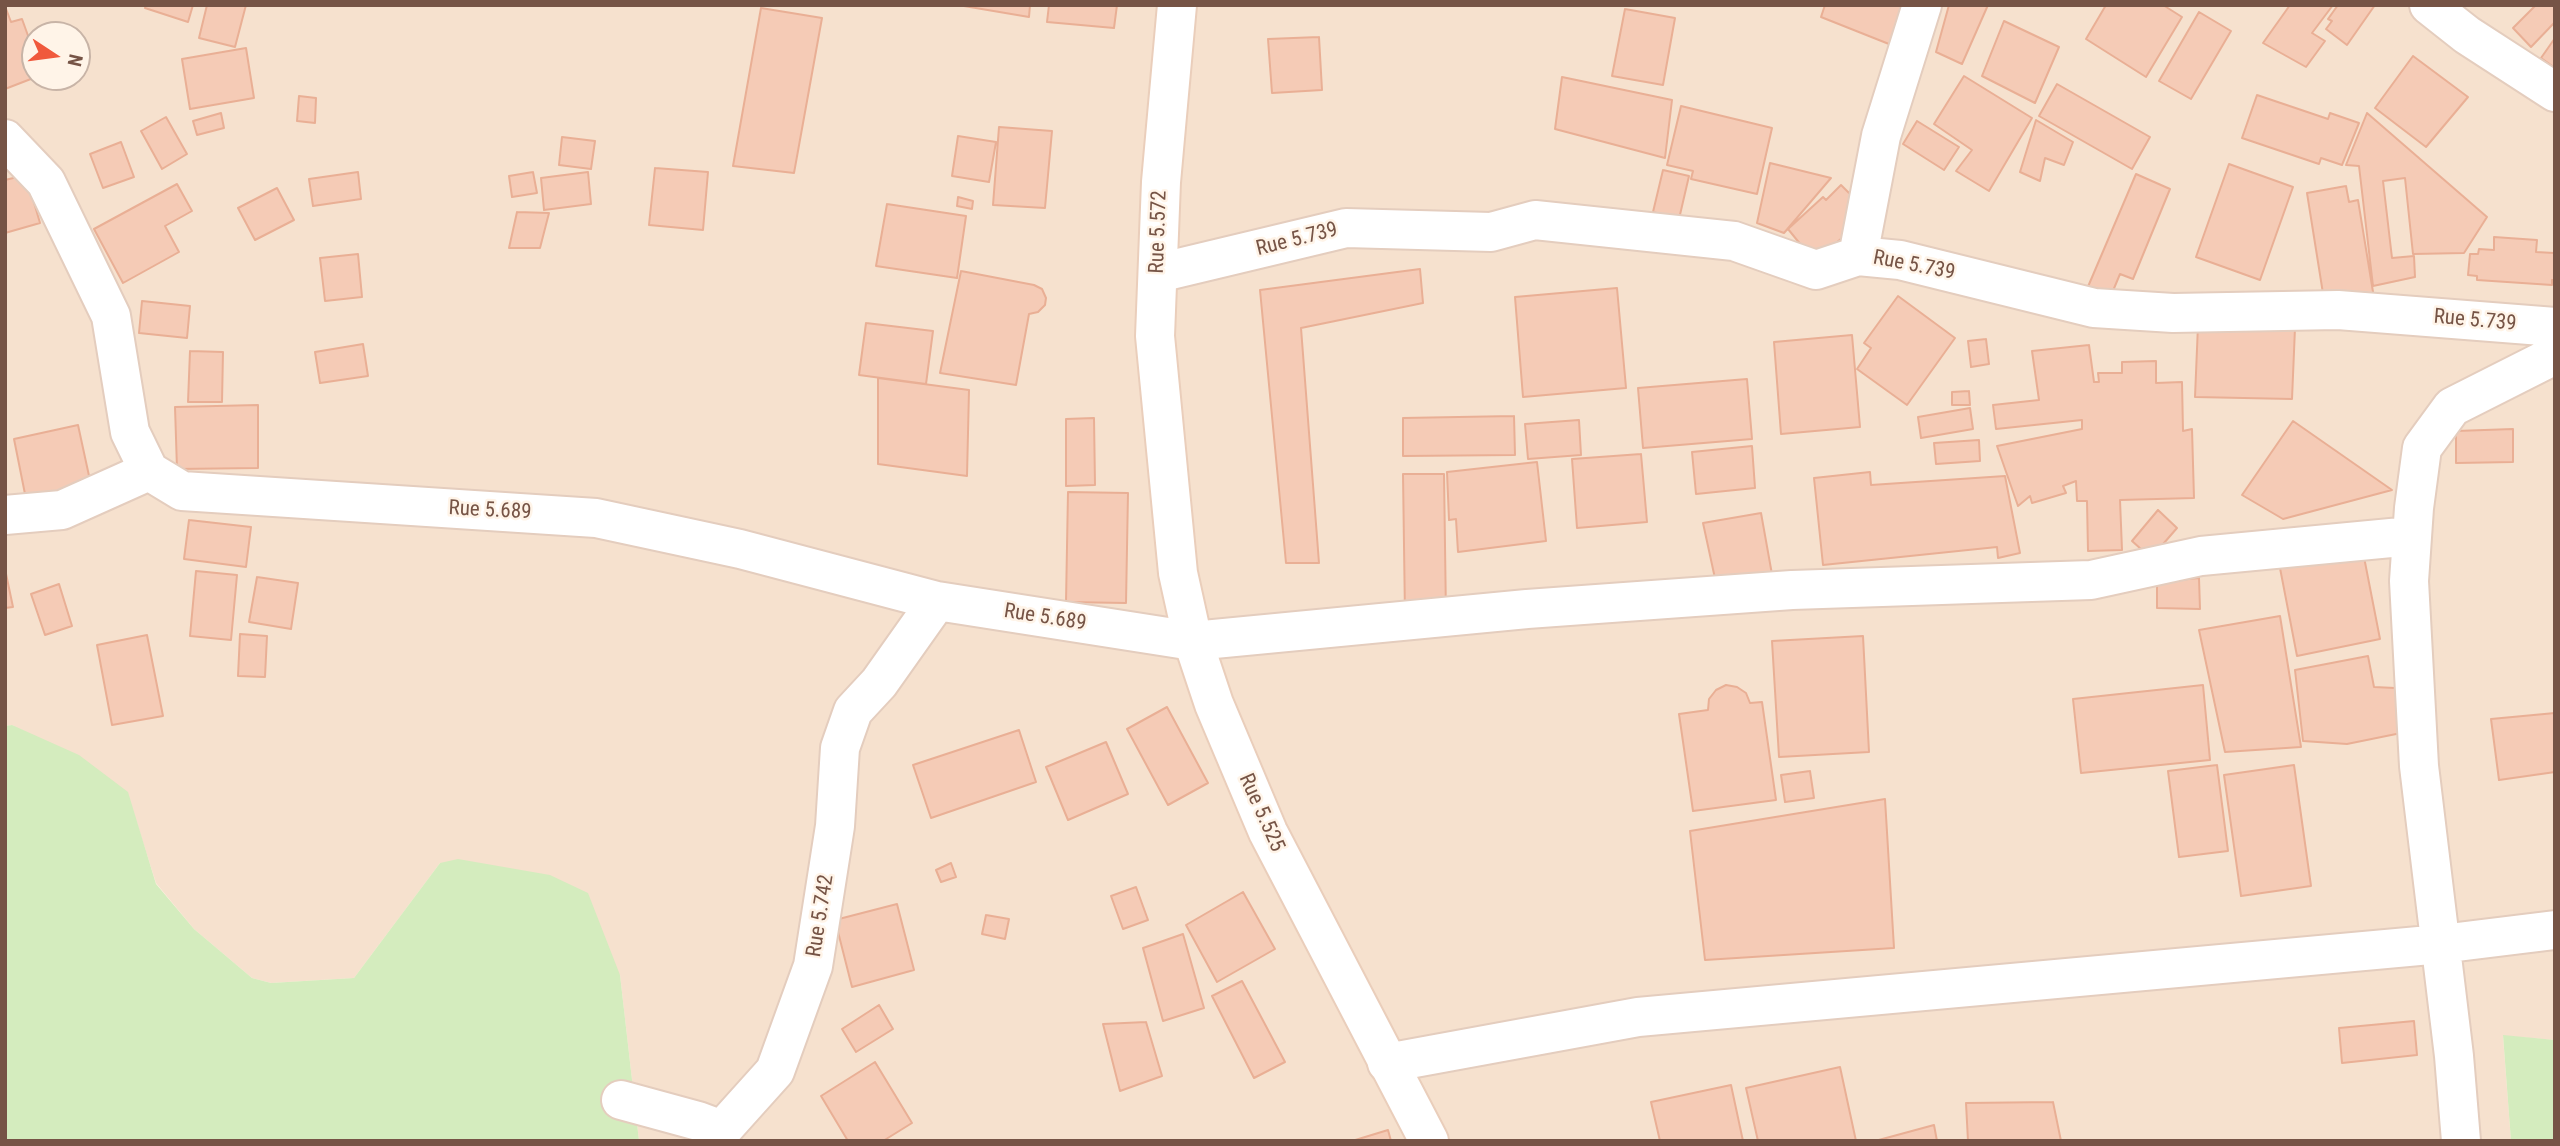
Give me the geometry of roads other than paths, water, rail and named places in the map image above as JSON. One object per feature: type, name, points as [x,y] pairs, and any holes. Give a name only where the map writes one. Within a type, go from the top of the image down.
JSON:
[{"type":"street","name":"Rue 5.572","points":[[1167,459],[1155,337],[1161,182],[1177,5]]},
{"type":"street","points":[[1858,256],[1881,136],[1922,5]]},
{"type":"street","points":[[2429,5],[2466,35],[2555,92]]},
{"type":"street","points":[[5,139],[46,182],[111,316],[130,432],[149,471],[62,510],[5,515]]},
{"type":"street","name":"Rue 5.739","points":[[1158,273],[1346,228],[1491,232],[1535,220],[1734,242],[1816,270],[1858,256],[1900,260],[2094,308],[2173,313],[2338,310],[2555,327]]},
{"type":"street","points":[[2461,1141],[2419,766],[2409,581],[2422,448],[2452,407],[2555,355]]},
{"type":"street","name":"Rue 5.525","points":[[1167,459],[1178,573],[1193,641],[1214,704],[1268,832],[1429,1141]]},
{"type":"street","name":"Rue 5.689","points":[[149,471],[182,491],[596,518],[740,549],[937,601],[1193,641],[1527,609],[1792,590],[2091,580],[2201,556],[2412,536]]},
{"type":"street","name":"Rue 5.742","points":[[621,1100],[722,1130],[775,1071],[813,966],[835,826],[840,748],[853,711],[879,682],[937,601]]},
{"type":"street","points":[[1387,1063],[1638,1017],[2441,944],[2555,930]]}]
